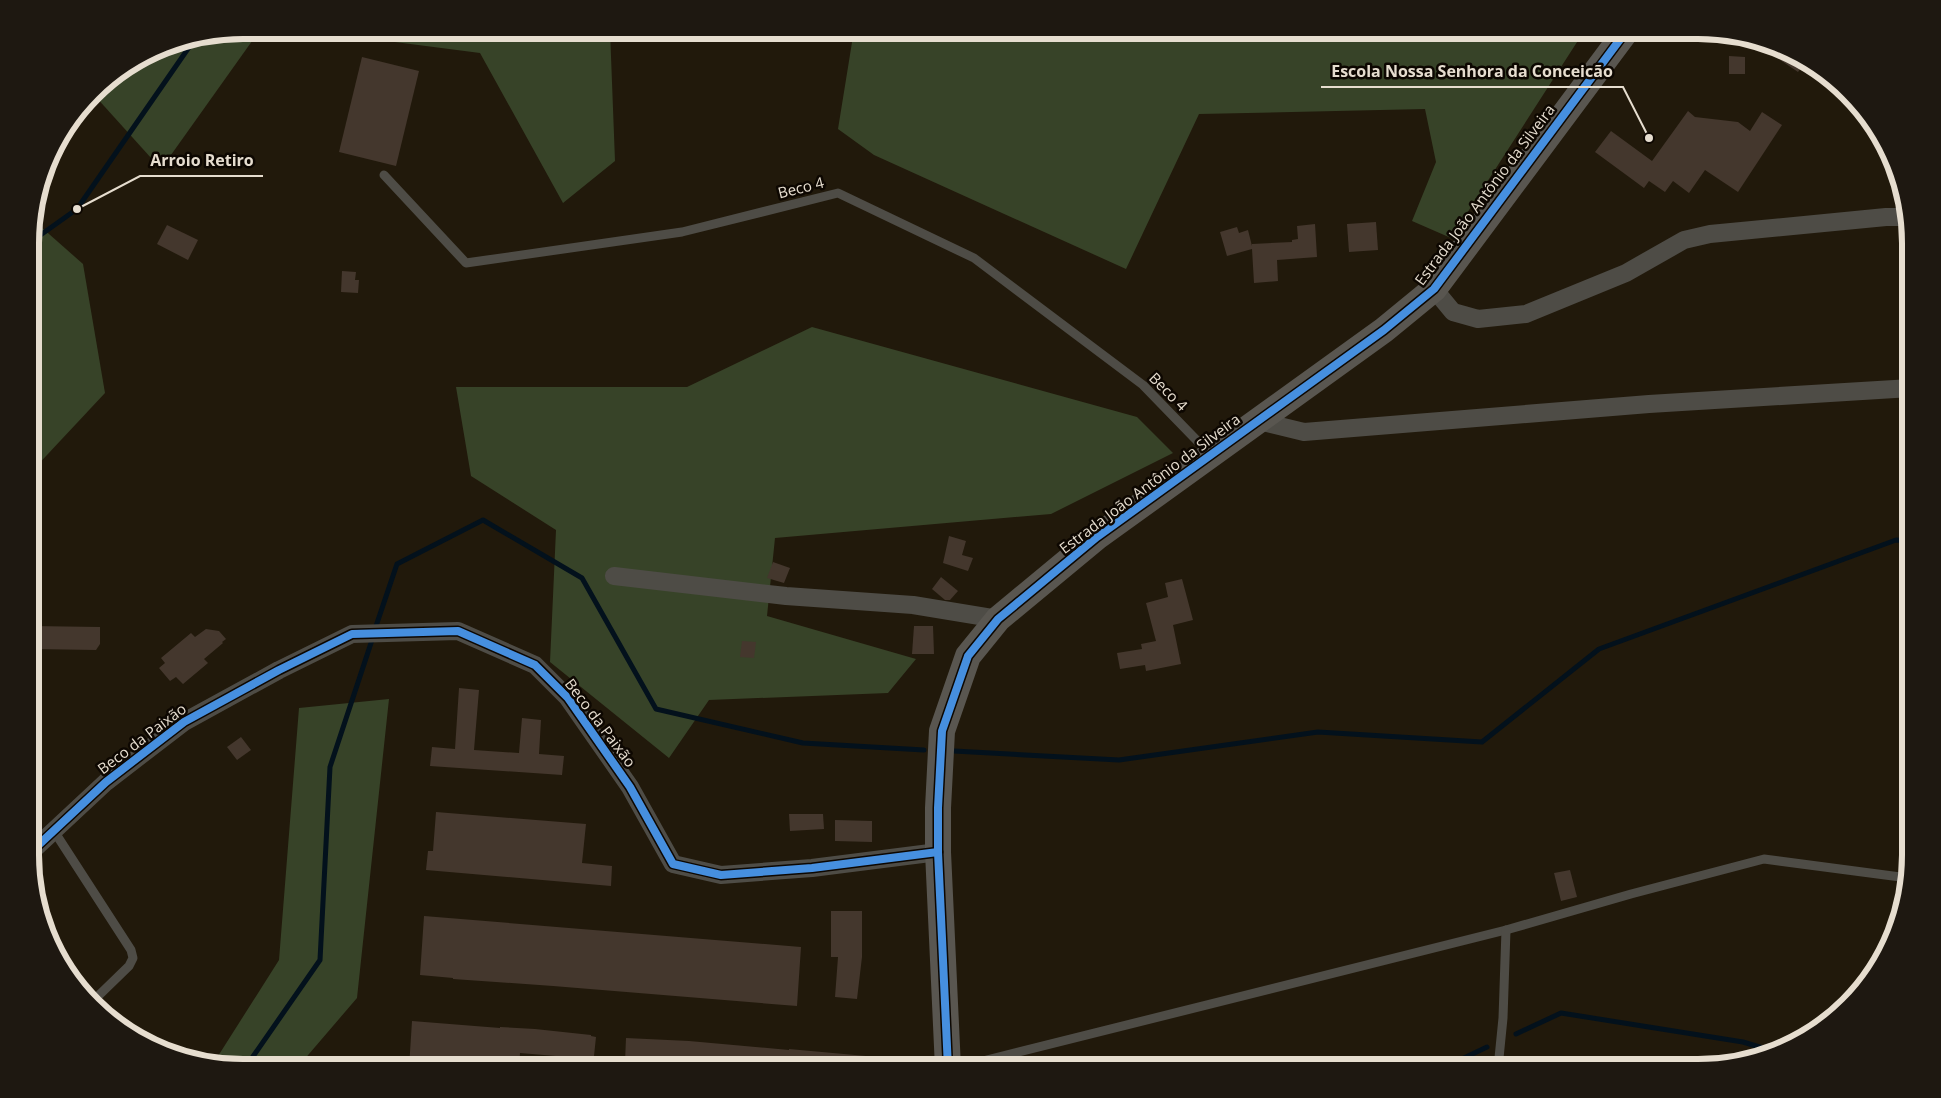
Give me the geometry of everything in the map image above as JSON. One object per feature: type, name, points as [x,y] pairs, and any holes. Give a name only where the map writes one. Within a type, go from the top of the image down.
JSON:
[{"type":"main road","name":"Estrada João Antônio da Silveira","points":[[948,1059],[938,852],[942,731],[968,656],[998,619],[1097,537],[1384,330],[1434,289],[1620,39]]},
{"type":"street","points":[[1434,289],[1453,312],[1478,319],[1526,314],[1626,273],[1684,240],[1710,234],[1748,229],[1901,216]]},
{"type":"street","points":[[1258,421],[1304,432],[1649,404],[1902,388]]},
{"type":"street","points":[[614,576],[786,596],[913,605],[998,619]]},
{"type":"street","name":"Beco da Paixão","points":[[39,845],[106,782],[184,722],[279,670],[352,634],[458,631],[535,665],[568,698],[630,787],[674,864],[721,875],[812,868],[938,852]]},
{"type":"lane","name":"Beco 4","points":[[384,175],[466,263],[682,232],[838,193],[974,258],[1143,385],[1210,455]]},
{"type":"lane","points":[[54,831],[131,950],[133,958],[129,966],[97,997]]},
{"type":"lane","points":[[991,1059],[1506,930],[1631,894],[1764,859],[1901,877]]},
{"type":"lane","points":[[1499,1059],[1503,1018],[1506,930]]},
{"type":"green space","points":[[254,39],[161,169],[98,100],[108,89],[129,73],[165,54],[216,40]]},
{"type":"green space","points":[[372,39],[610,39],[615,161],[563,203],[480,53]]},
{"type":"green space","points":[[853,39],[1579,39],[1451,238],[1412,221],[1436,162],[1425,109],[1199,114],[1126,269],[874,155],[838,129]]},
{"type":"green space","points":[[39,225],[83,264],[105,393],[39,464]]},
{"type":"green space","points":[[812,327],[1137,417],[1173,453],[1051,514],[775,538],[767,616],[916,659],[888,693],[709,700],[669,758],[550,662],[556,530],[471,476],[456,387],[687,387]]},
{"type":"green space","points":[[389,699],[357,998],[305,1059],[217,1058],[279,960],[299,708]]},
{"type":"building","points":[[1767,51],[1801,67],[1798,72]]},
{"type":"building","points":[[1729,56],[1745,57],[1745,74],[1729,74]]},
{"type":"building","points":[[362,57],[419,71],[396,166],[339,152]]},
{"type":"building","points":[[1688,111],[1695,117],[1738,122],[1750,131],[1762,112],[1782,125],[1738,192],[1705,170],[1689,193],[1673,181],[1665,192],[1649,181],[1644,188],[1595,152],[1611,131],[1652,161]]},
{"type":"building","points":[[1376,222],[1378,250],[1349,252],[1347,224]]},
{"type":"building","points":[[1315,224],[1317,257],[1277,260],[1278,281],[1254,283],[1252,249],[1227,256],[1220,232],[1237,227],[1239,233],[1248,230],[1252,246],[1252,244],[1292,242],[1292,240],[1298,239],[1297,226]]},
{"type":"building","points":[[167,225],[198,240],[188,260],[157,244]]},
{"type":"building","points":[[342,271],[356,272],[355,280],[359,280],[358,293],[341,292]]},
{"type":"building","points":[[949,536],[966,541],[962,555],[973,558],[968,571],[943,563]]},
{"type":"building","points":[[773,562],[790,568],[784,583],[767,578]]},
{"type":"building","points":[[941,577],[958,591],[950,600],[945,600],[932,589]]},
{"type":"building","points":[[1182,579],[1193,620],[1173,625],[1181,664],[1146,671],[1145,665],[1120,669],[1117,653],[1142,649],[1141,644],[1156,641],[1146,603],[1168,597],[1165,583]]},
{"type":"building","points":[[39,626],[100,627],[100,644],[96,650],[39,649]]},
{"type":"building","points":[[914,626],[933,626],[934,654],[912,654]]},
{"type":"building","points":[[206,629],[219,631],[226,639],[204,659],[208,663],[183,684],[176,677],[170,681],[159,668],[165,663],[161,658],[191,633],[195,637]]},
{"type":"building","points":[[742,641],[756,642],[754,658],[740,657]]},
{"type":"building","points":[[459,688],[479,690],[474,750],[519,753],[522,718],[541,720],[539,754],[564,756],[562,775],[430,766],[432,747],[455,749]]},
{"type":"building","points":[[241,737],[251,750],[237,760],[227,747]]},
{"type":"building","points":[[436,812],[586,824],[582,863],[612,866],[611,886],[426,870],[428,851],[433,851]]},
{"type":"building","points":[[789,814],[823,814],[824,829],[790,831]]},
{"type":"building","points":[[835,820],[872,821],[872,842],[835,841]]},
{"type":"building","points":[[1570,870],[1577,897],[1561,901],[1554,873]]},
{"type":"building","points":[[831,911],[862,911],[862,957],[857,999],[835,997],[838,957],[831,957]]},
{"type":"building","points":[[424,916],[801,947],[797,1006],[420,975]]},
{"type":"building","points":[[412,1021],[535,1029],[596,1037],[594,1056],[591,1056],[591,1059],[520,1053],[520,1059],[410,1059]]},
{"type":"building","points":[[626,1038],[689,1041],[877,1057],[877,1059],[625,1059]]},
{"type":"waterway","points":[[39,236],[77,209],[190,46]]},
{"type":"waterway","points":[[375,629],[397,564],[483,520],[582,578],[656,709],[803,743],[924,750]]},
{"type":"waterway","points":[[954,751],[1119,760],[1318,732],[1482,742],[1599,649],[1896,540],[1902,540]]},
{"type":"waterway","points":[[251,1059],[320,960],[330,767],[373,637]]},
{"type":"waterway","points":[[1516,1034],[1561,1013],[1743,1042],[1763,1048]]},
{"type":"waterway","points":[[1462,1059],[1487,1047]]},
{"type":"cycle path","points":[[948,1059],[938,852],[938,808],[942,731],[968,656],[998,619],[1097,537],[1384,330],[1434,289],[1620,39]]},
{"type":"cycle path","points":[[39,844],[106,782],[184,722],[279,670],[352,634],[458,631],[535,665],[568,698],[630,787],[673,864],[721,875],[812,868],[938,852]]},
{"type":"place","name":"Escola Nossa Senhora da Conceicão","points":[[1649,138]]},
{"type":"place","name":"Arroio Retiro","points":[[77,209]]}]
